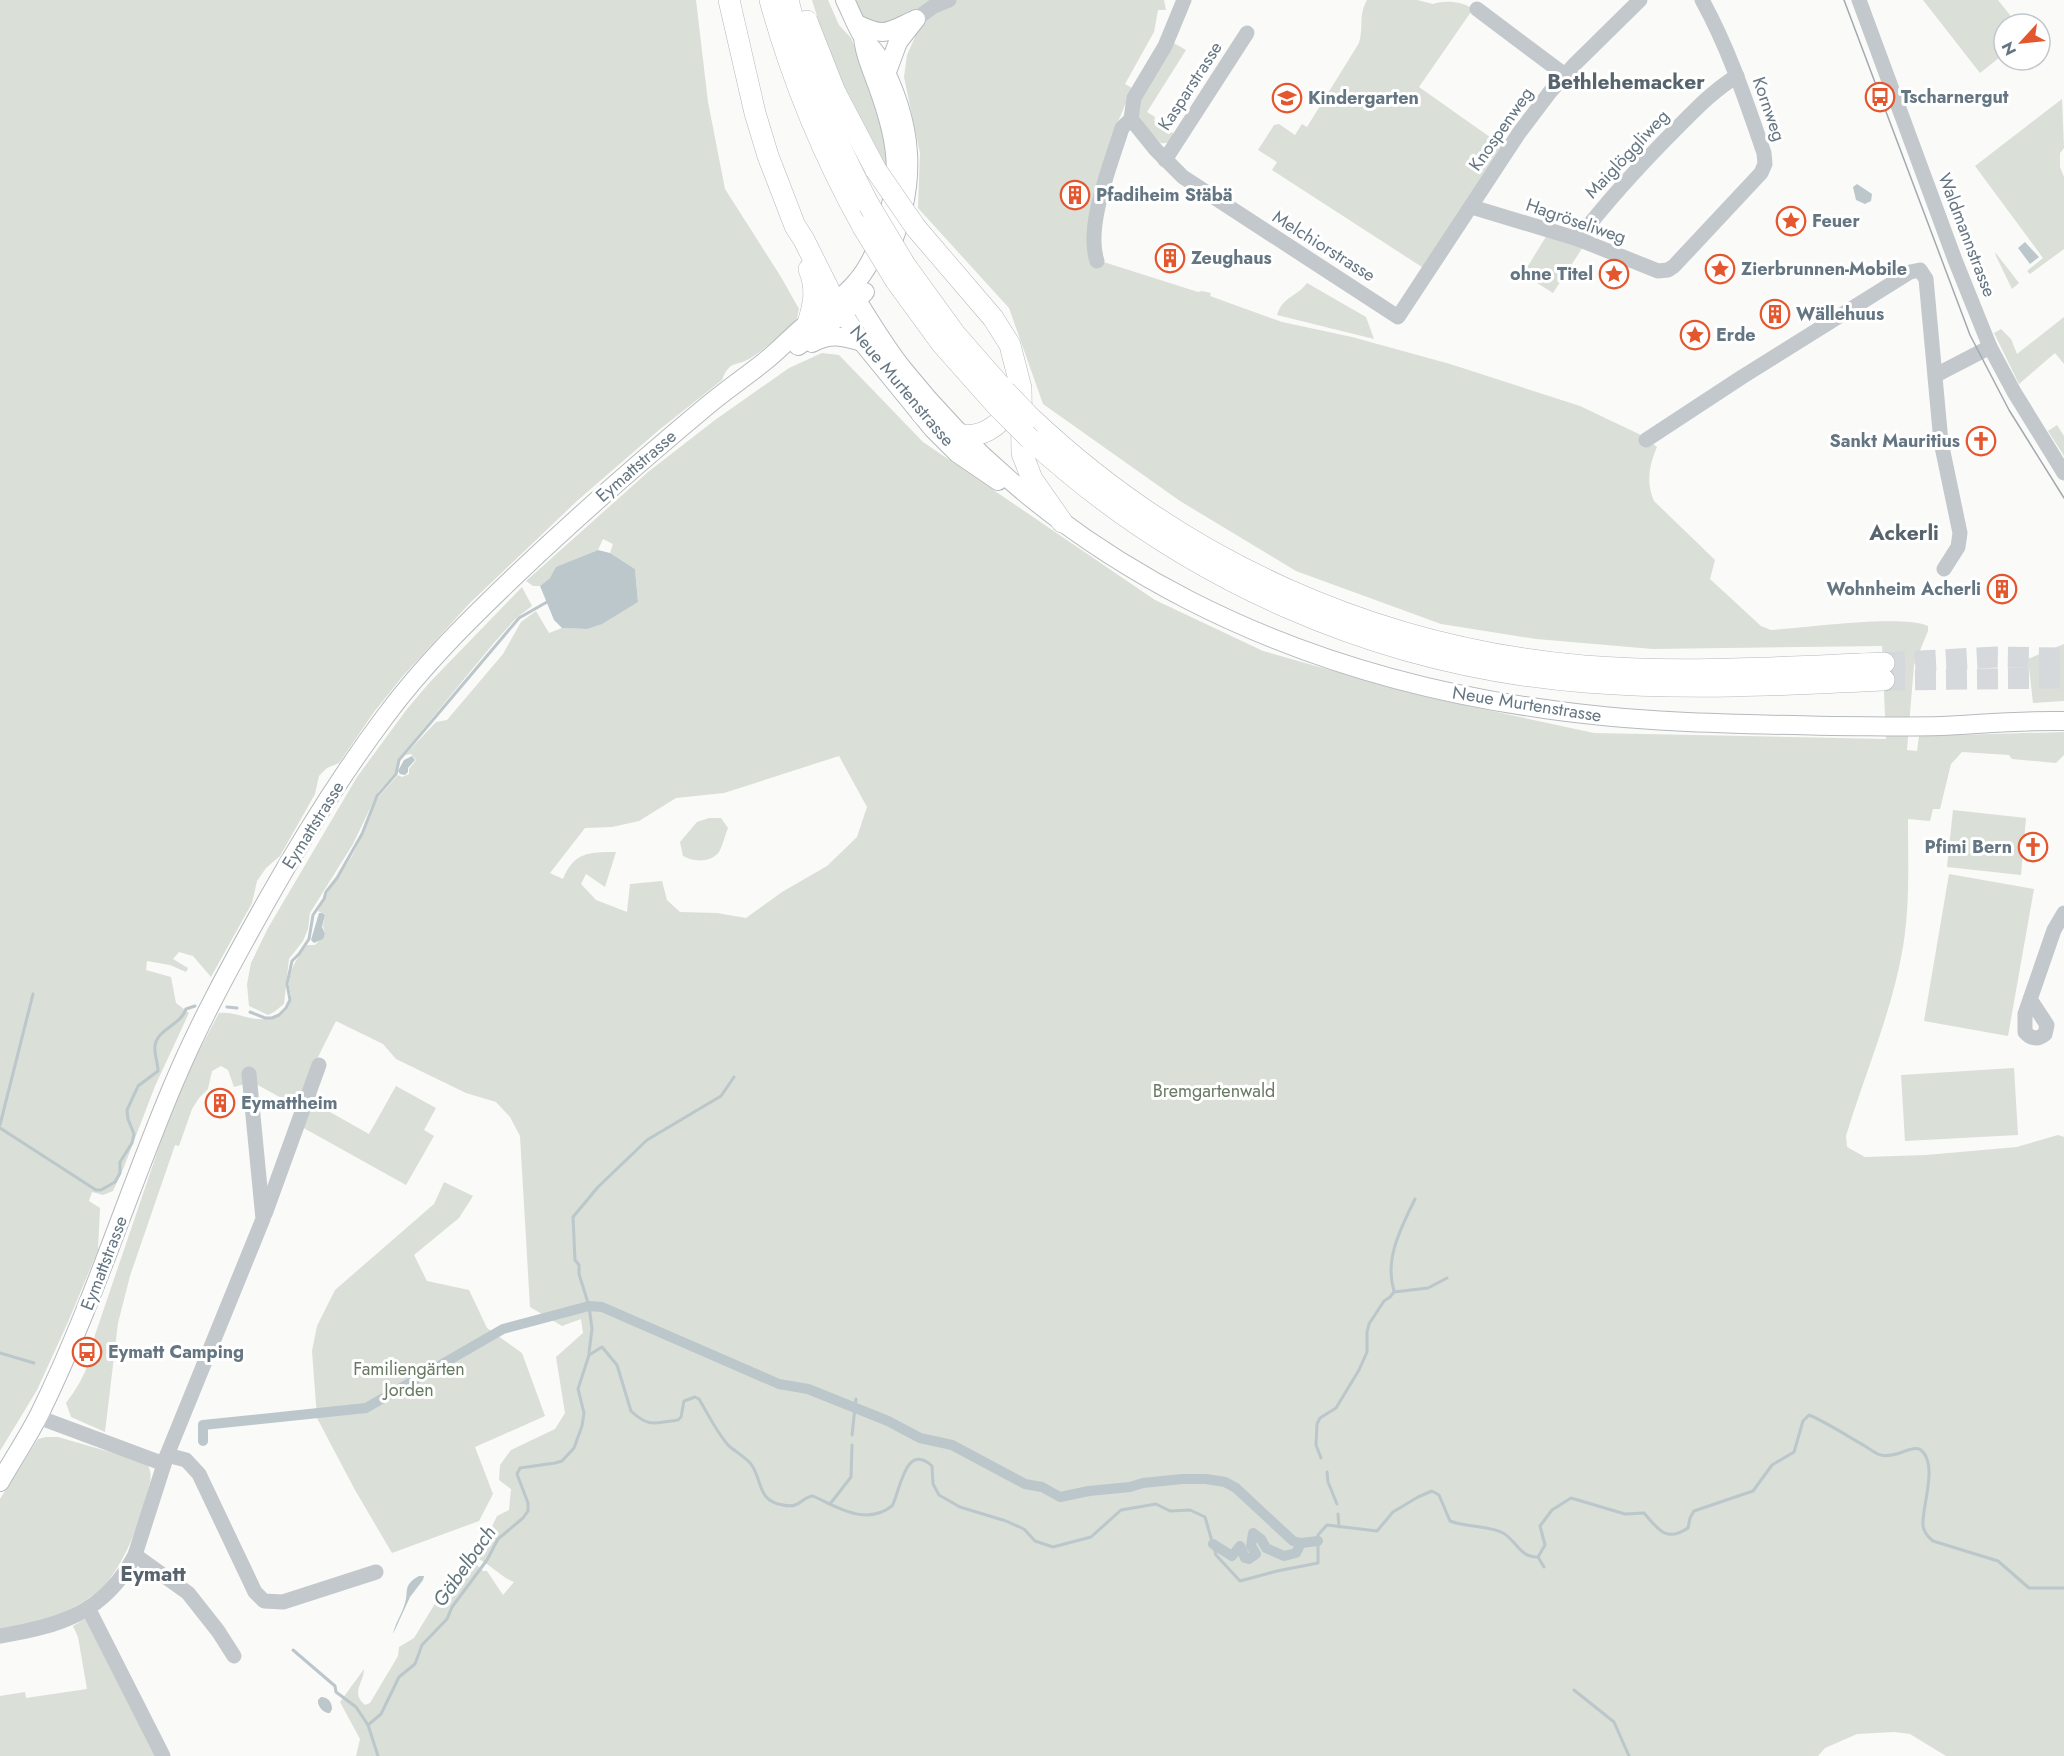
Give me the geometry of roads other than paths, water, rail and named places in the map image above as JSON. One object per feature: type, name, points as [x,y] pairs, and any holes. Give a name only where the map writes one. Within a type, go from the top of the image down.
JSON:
[{"type":"highway","points":[[729,0],[759,129],[795,226],[846,301]]},
{"type":"highway","points":[[770,0],[794,79],[837,180],[862,227],[900,273]]},
{"type":"highway","points":[[788,0],[801,46],[826,115],[900,273],[942,344],[1001,399],[1030,439],[1101,499],[1147,532],[1194,561],[1242,587],[1342,630],[1398,649],[1448,662],[1502,672],[1611,684],[1734,686],[1884,671],[1612,668],[1505,656],[1453,646],[1400,632],[1299,596],[1202,547],[1156,518],[1112,486],[1068,452],[1030,417],[1001,399]]},
{"type":"highway","points":[[801,0],[814,41],[835,92],[876,170],[916,228],[998,325],[1010,345],[1021,388],[1022,453],[1032,478],[1062,522]]},
{"type":"highway","points":[[795,226],[797,242],[813,280],[815,294],[808,323]]},
{"type":"highway","points":[[922,414],[942,429],[964,435],[975,435],[990,430],[1007,414],[1012,401],[1015,359]]},
{"type":"main road","points":[[845,0],[860,31],[864,53],[879,74],[890,67],[898,42],[916,20]]},
{"type":"main road","points":[[860,31],[882,33],[916,20]]},
{"type":"main road","name":"Eymattstrasse","points":[[795,349],[846,301],[872,256],[890,210],[895,183],[895,154],[879,74]]},
{"type":"main road","name":"Eymattstrasse","points":[[0,1482],[38,1418],[92,1295],[174,1084],[206,1014],[278,882],[354,760],[410,684],[478,612],[620,479],[767,360],[808,323],[846,301]]},
{"type":"main road","name":"Neue Murtenstrasse","points":[[846,301],[862,342],[957,453],[1162,587],[1254,632],[1320,656],[1474,698],[1600,716],[1712,722],[1910,727],[2004,721],[2064,721]]},
{"type":"main road","name":"Neue Murtenstrasse","points":[[846,301],[876,332],[928,399],[1035,503]]},
{"type":"main road","name":"Eymattstrasse","points":[[767,360],[806,347],[824,336],[850,338],[862,342]]},
{"type":"street","points":[[916,20],[934,6],[949,0]]},
{"type":"street","points":[[1097,261],[1093,242],[1095,218],[1122,128],[1131,119],[1134,98],[1165,46],[1184,0]]},
{"type":"street","name":"Knospenweg","points":[[1472,207],[1519,133],[1564,75],[1640,0]]},
{"type":"street","name":"Kornweg","points":[[1668,270],[1764,170],[1764,153],[1737,76],[1702,0]]},
{"type":"street","name":"Waldmannstrasse","points":[[1858,0],[1958,268],[1990,347],[2014,392],[2064,473]]},
{"type":"street","points":[[1477,9],[1564,75]]},
{"type":"street","name":"Kasparstrasse","points":[[1165,160],[1247,33]]},
{"type":"street","name":"Maiglöggliweg","points":[[1578,239],[1610,200],[1666,140],[1710,96],[1737,76]]},
{"type":"street","name":"Melchiorstrasse","points":[[1131,119],[1165,160],[1183,177],[1398,317],[1472,207]]},
{"type":"street","name":"Hagröseliweg","points":[[1472,207],[1578,239],[1654,270],[1668,270]]},
{"type":"street","points":[[1646,440],[1868,298],[1910,272],[1920,270],[1926,279],[1941,442],[1960,533],[1958,547],[1944,569]]},
{"type":"street","points":[[1936,375],[1990,347]]},
{"type":"street","points":[[2030,999],[2054,930],[2064,913]]},
{"type":"street","points":[[0,1636],[61,1623],[88,1608],[114,1586],[129,1568],[166,1459],[263,1219],[319,1065]]},
{"type":"street","points":[[249,1074],[263,1219]]},
{"type":"street","points":[[38,1418],[166,1459],[186,1460],[199,1474],[255,1592],[264,1601],[283,1602],[376,1572]]},
{"type":"street","points":[[135,1555],[188,1593],[218,1631],[234,1656]]},
{"type":"street","points":[[88,1608],[163,1756]]},
{"type":"waterway","points":[[250,1012],[265,1018],[272,1018],[286,1008],[290,1000],[287,984],[292,961],[309,939],[313,915],[362,834],[377,796],[396,774],[399,760],[519,618],[547,602]]},
{"type":"waterway","points":[[0,1125],[33,994]]},
{"type":"waterway","points":[[0,1128],[96,1190],[101,1190],[115,1182],[120,1173],[120,1162],[132,1143],[134,1134],[127,1110],[138,1086],[158,1071],[155,1049],[157,1040],[186,1009],[195,1006]]},
{"type":"waterway","points":[[227,1007],[237,1008]]},
{"type":"waterway","points":[[589,1353],[592,1329],[579,1265],[575,1260],[573,1217],[598,1187],[647,1140],[721,1096],[734,1077]]},
{"type":"waterway","points":[[1394,1291],[1391,1279],[1393,1255],[1400,1232],[1415,1199]]},
{"type":"waterway","points":[[1321,1458],[1316,1445],[1317,1424],[1320,1418],[1336,1408],[1359,1370],[1367,1352],[1369,1324],[1384,1301],[1394,1292],[1428,1288],[1447,1278]]},
{"type":"waterway","points":[[203,1441],[203,1425],[366,1408],[503,1329],[589,1306],[602,1307],[779,1384],[808,1389],[888,1421],[920,1438],[952,1445],[1025,1484],[1042,1487],[1060,1497],[1182,1479],[1225,1482],[1236,1488],[1293,1541],[1301,1543],[1318,1541]]},
{"type":"waterway","name":"Gäbelbach","points":[[378,1756],[368,1725],[381,1714],[399,1677],[415,1664],[422,1645],[447,1619],[452,1607],[487,1560],[498,1539],[528,1511],[528,1503],[517,1474],[520,1468],[562,1461],[574,1448],[584,1413],[578,1389],[589,1355],[602,1347],[617,1365],[631,1411],[643,1420],[653,1423],[678,1420],[681,1417],[684,1401],[695,1397],[699,1399],[729,1446],[751,1464],[765,1495],[775,1503],[789,1506],[813,1496],[852,1513],[872,1515],[892,1506],[905,1471],[915,1460],[923,1460],[932,1466],[933,1484],[939,1495],[960,1507],[1024,1529],[1035,1541],[1053,1547],[1091,1537],[1121,1510],[1156,1504],[1170,1511],[1190,1510],[1205,1517],[1216,1555],[1240,1581],[1318,1563],[1318,1535],[1327,1525],[1377,1531],[1393,1512],[1432,1491],[1439,1495],[1450,1521],[1503,1533],[1522,1552],[1532,1557],[1538,1557],[1545,1545],[1540,1526],[1552,1510],[1571,1498],[1625,1514],[1644,1513],[1658,1529],[1674,1534],[1688,1528],[1694,1511],[1753,1491],[1772,1465],[1794,1452],[1803,1421],[1809,1415],[1879,1454],[1886,1456],[1913,1449],[1921,1450],[1929,1466],[1923,1526],[1926,1535],[1933,1541],[1998,1561],[2029,1588],[2064,1588]]},
{"type":"waterway","points":[[0,1353],[34,1363]]},
{"type":"waterway","points":[[852,1435],[856,1399]]},
{"type":"waterway","points":[[830,1504],[851,1477],[852,1445]]},
{"type":"waterway","points":[[1327,1472],[1328,1482],[1337,1504]]},
{"type":"waterway","points":[[1338,1514],[1339,1527]]},
{"type":"waterway","points":[[1213,1544],[1232,1556],[1240,1546],[1245,1558],[1249,1559],[1256,1554],[1251,1546],[1253,1533],[1261,1539],[1266,1548],[1284,1556],[1296,1553],[1301,1543]]},
{"type":"waterway","points":[[1538,1557],[1544,1567]]},
{"type":"waterway","points":[[293,1650],[335,1686],[336,1692],[356,1707],[368,1725]]},
{"type":"waterway","points":[[1574,1690],[1614,1722],[1629,1756]]},
{"type":"tunnel","points":[[1884,663],[1997,657],[2064,658]]},
{"type":"tunnel","points":[[1884,680],[2064,678]]},
{"type":"tram line","points":[[1844,0],[1970,335],[2009,410],[2064,498]]},
{"type":"place","name":"Tscharnergut","points":[[1880,97]]},
{"type":"place","name":"Kindergarten","points":[[1287,98]]},
{"type":"place","name":"Pfadiheim Stäbä","points":[[1075,195]]},
{"type":"place","name":"Feuer","points":[[1791,221]]},
{"type":"place","name":"Zeughaus","points":[[1170,258]]},
{"type":"place","name":"Zierbrunnen-Mobile","points":[[1720,269]]},
{"type":"place","name":"ohne Titel","points":[[1614,274]]},
{"type":"place","name":"Wällehuus","points":[[1775,314]]},
{"type":"place","name":"Erde","points":[[1695,335]]},
{"type":"place","name":"Sankt Mauritius","points":[[1981,441]]},
{"type":"place","name":"Wohnheim Acherli","points":[[2002,589]]},
{"type":"place","name":"Pfimi Bern","points":[[2033,847]]},
{"type":"place","name":"Eymattheim","points":[[220,1103]]},
{"type":"place","name":"Eymatt Camping","points":[[87,1352]]},
{"type":"district","name":"Bethlehemacker","points":[[1626,82]]},
{"type":"district","name":"Ackerli","points":[[1904,533]]},
{"type":"district","name":"Eymatt","points":[[153,1574]]},
{"type":"park label","name":"Bremgartenwald","points":[[1214,1091]]},
{"type":"park label","name":"Familiengärten Jorden","points":[[409,1379]]}]
